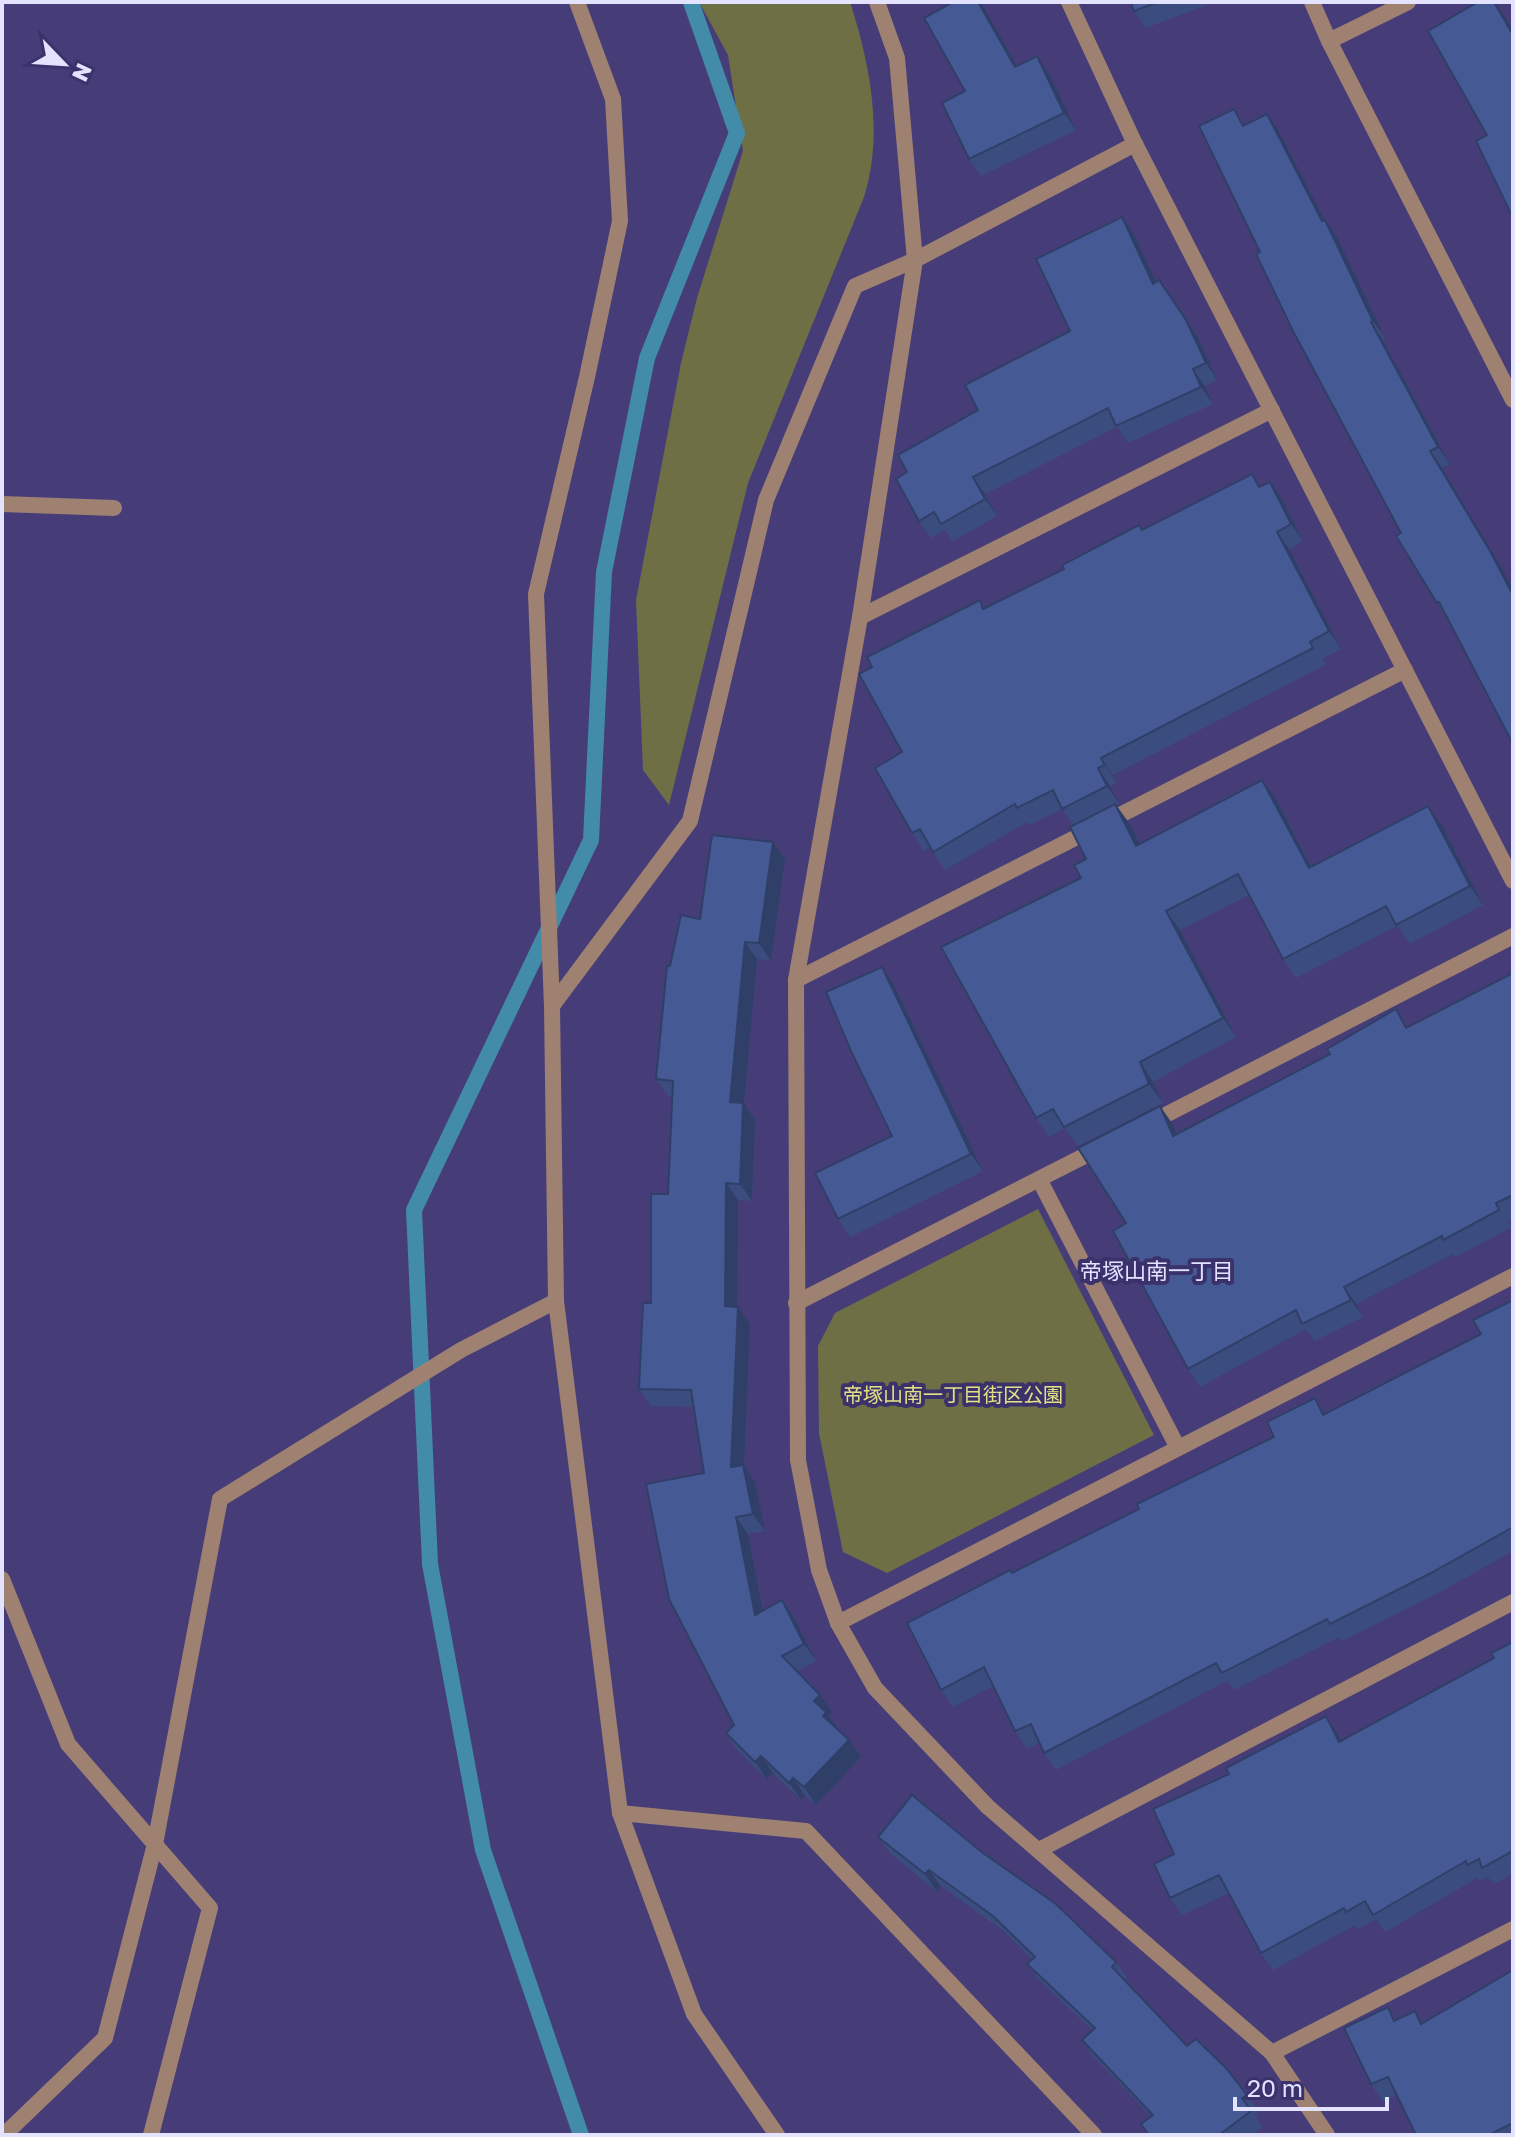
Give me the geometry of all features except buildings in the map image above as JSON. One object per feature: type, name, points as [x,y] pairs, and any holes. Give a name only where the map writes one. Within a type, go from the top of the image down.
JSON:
[{"type":"street","points":[[577,2],[613,99],[620,221],[536,594],[552,1006],[556,1301],[620,1813],[694,2014],[777,2135]]},
{"type":"street","points":[[877,2],[897,58],[915,260],[860,617],[796,980],[798,1460],[819,1570],[838,1623],[875,1688],[988,1807],[1272,2053],[1327,2135]]},
{"type":"street","points":[[1069,2],[1135,144],[1513,881]]},
{"type":"street","points":[[1312,2],[1329,41],[1513,400]]},
{"type":"street","points":[[1329,41],[1408,2]]},
{"type":"street","points":[[552,1006],[690,821],[766,500],[855,286],[915,260],[1135,144]]},
{"type":"street","points":[[860,617],[1272,410]]},
{"type":"street","points":[[2,504],[114,508]]},
{"type":"street","points":[[796,980],[1405,670]]},
{"type":"street","points":[[796,1303],[1513,936]]},
{"type":"street","points":[[1039,1179],[1178,1448]]},
{"type":"street","points":[[838,1623],[1513,1276]]},
{"type":"street","points":[[4,2135],[105,2038],[155,1844],[220,1499],[461,1350],[556,1301]]},
{"type":"street","points":[[2,1579],[68,1744],[210,1908],[151,2135]]},
{"type":"street","points":[[1039,1850],[1513,1602]]},
{"type":"street","points":[[620,1813],[806,1831],[1094,2135]]},
{"type":"street","points":[[1272,2053],[1513,1929]]},
{"type":"green space","points":[[699,2],[850,2],[868,74],[874,124],[870,173],[864,197],[748,483],[669,805],[643,770],[636,600],[681,363],[697,298],[743,151],[728,55]]},
{"type":"green space","name":"帝塚山南一丁目街区公園","points":[[1038,1209],[1154,1435],[887,1573],[843,1552],[819,1433],[818,1346],[835,1313]]},
{"type":"waterway","points":[[581,2135],[483,1850],[430,1564],[414,1210],[591,840],[604,572],[647,358],[737,133],[691,2]]},
{"type":"district","name":"帝塚山南一丁目","points":[[1157,1271]]}]
